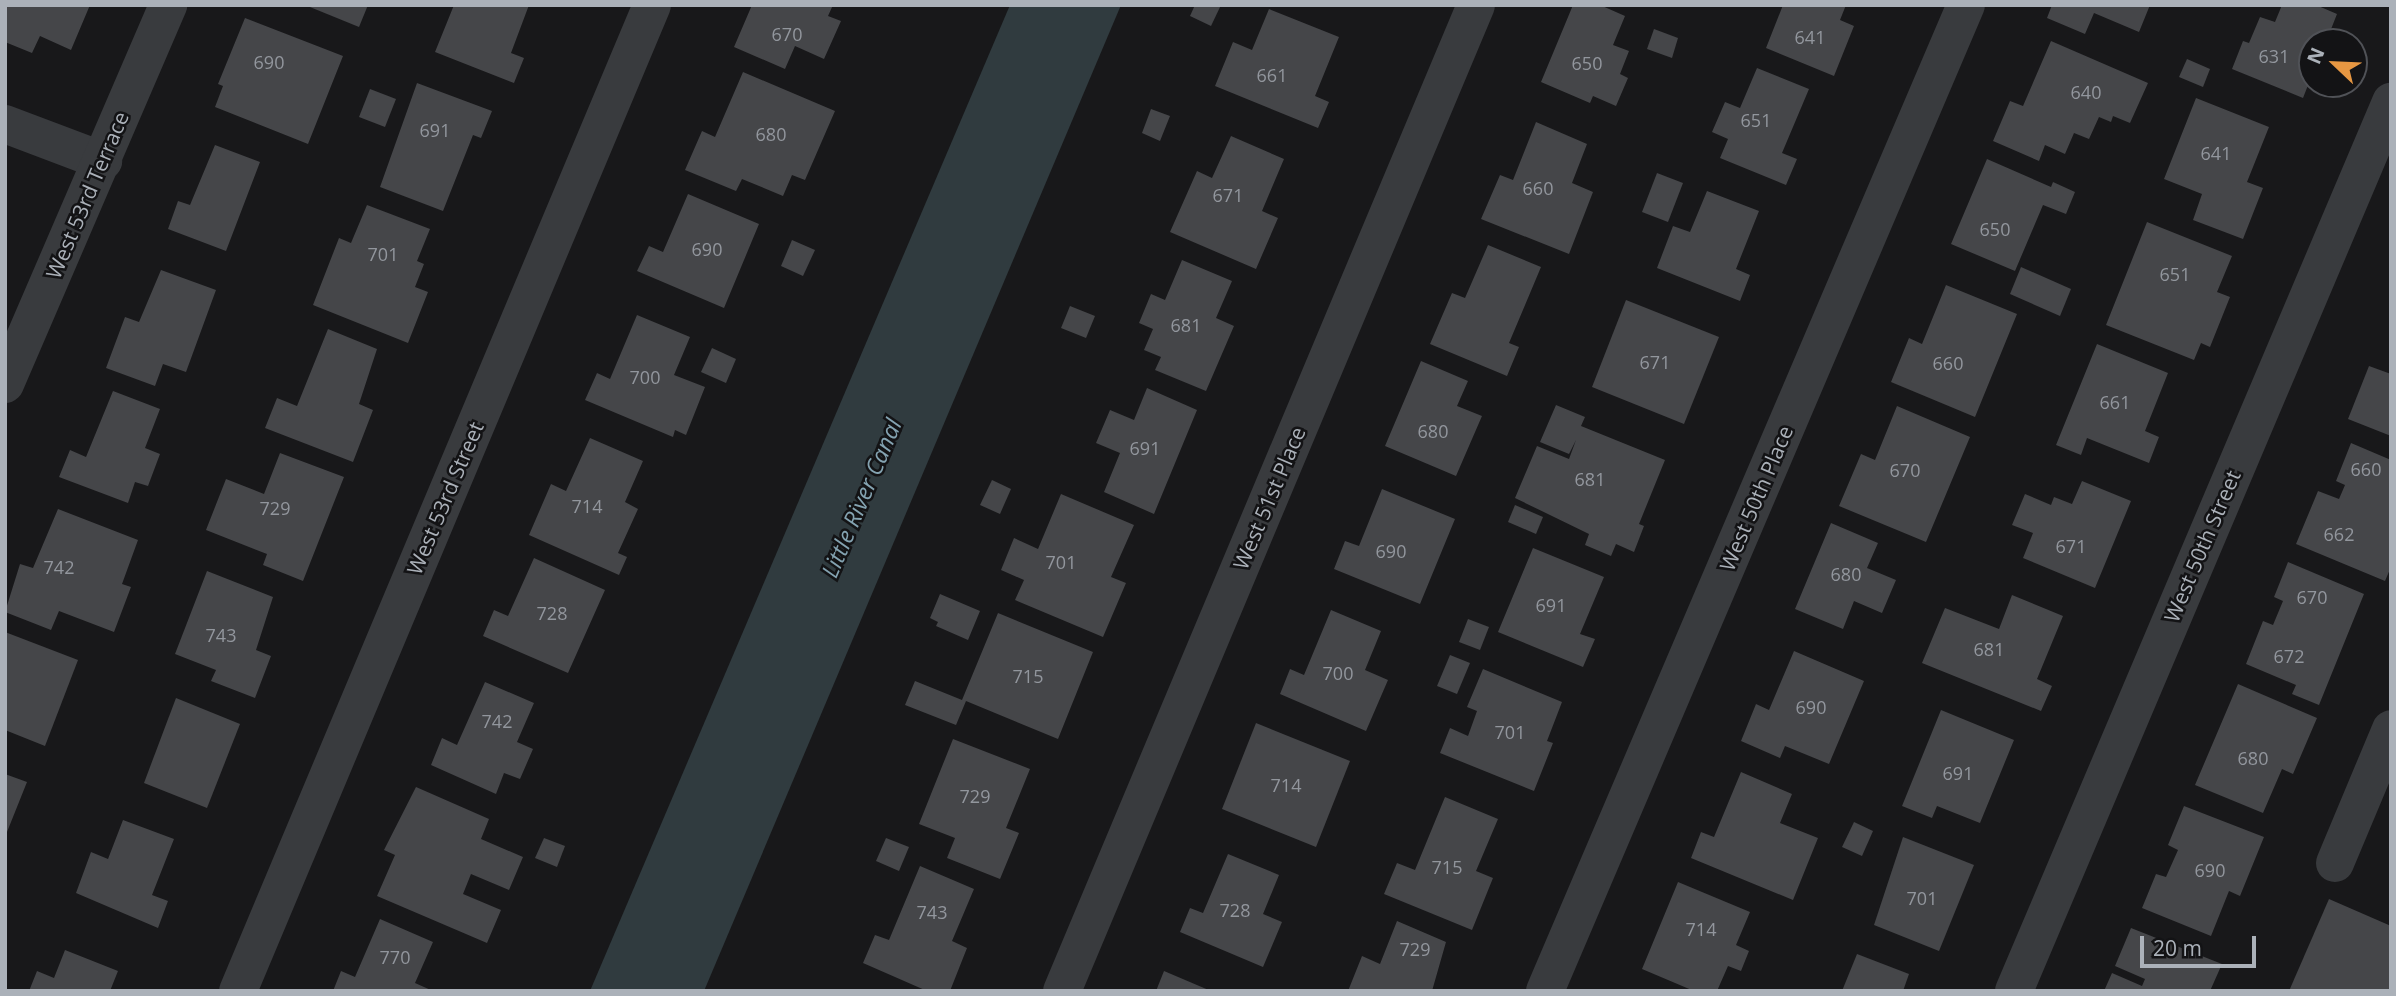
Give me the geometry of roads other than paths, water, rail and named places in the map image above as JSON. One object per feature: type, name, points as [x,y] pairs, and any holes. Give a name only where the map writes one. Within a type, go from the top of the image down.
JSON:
[{"type":"street","name":"West 53rd Terrace","points":[[5,384],[168,5]]},
{"type":"street","name":"West 53rd Street","points":[[238,991],[652,5]]},
{"type":"street","name":"West 51st Place","points":[[1062,991],[1476,5]]},
{"type":"street","name":"West 50th Place","points":[[1545,991],[1966,5]]},
{"type":"street","name":"West 50th Street","points":[[2014,991],[2391,102]]},
{"type":"street","points":[[5,124],[103,161]]},
{"type":"street","points":[[2335,863],[2391,729]]},
{"type":"water","name":"Little River Canal","points":[[1010,5],[1121,5],[704,991],[590,991]]}]
